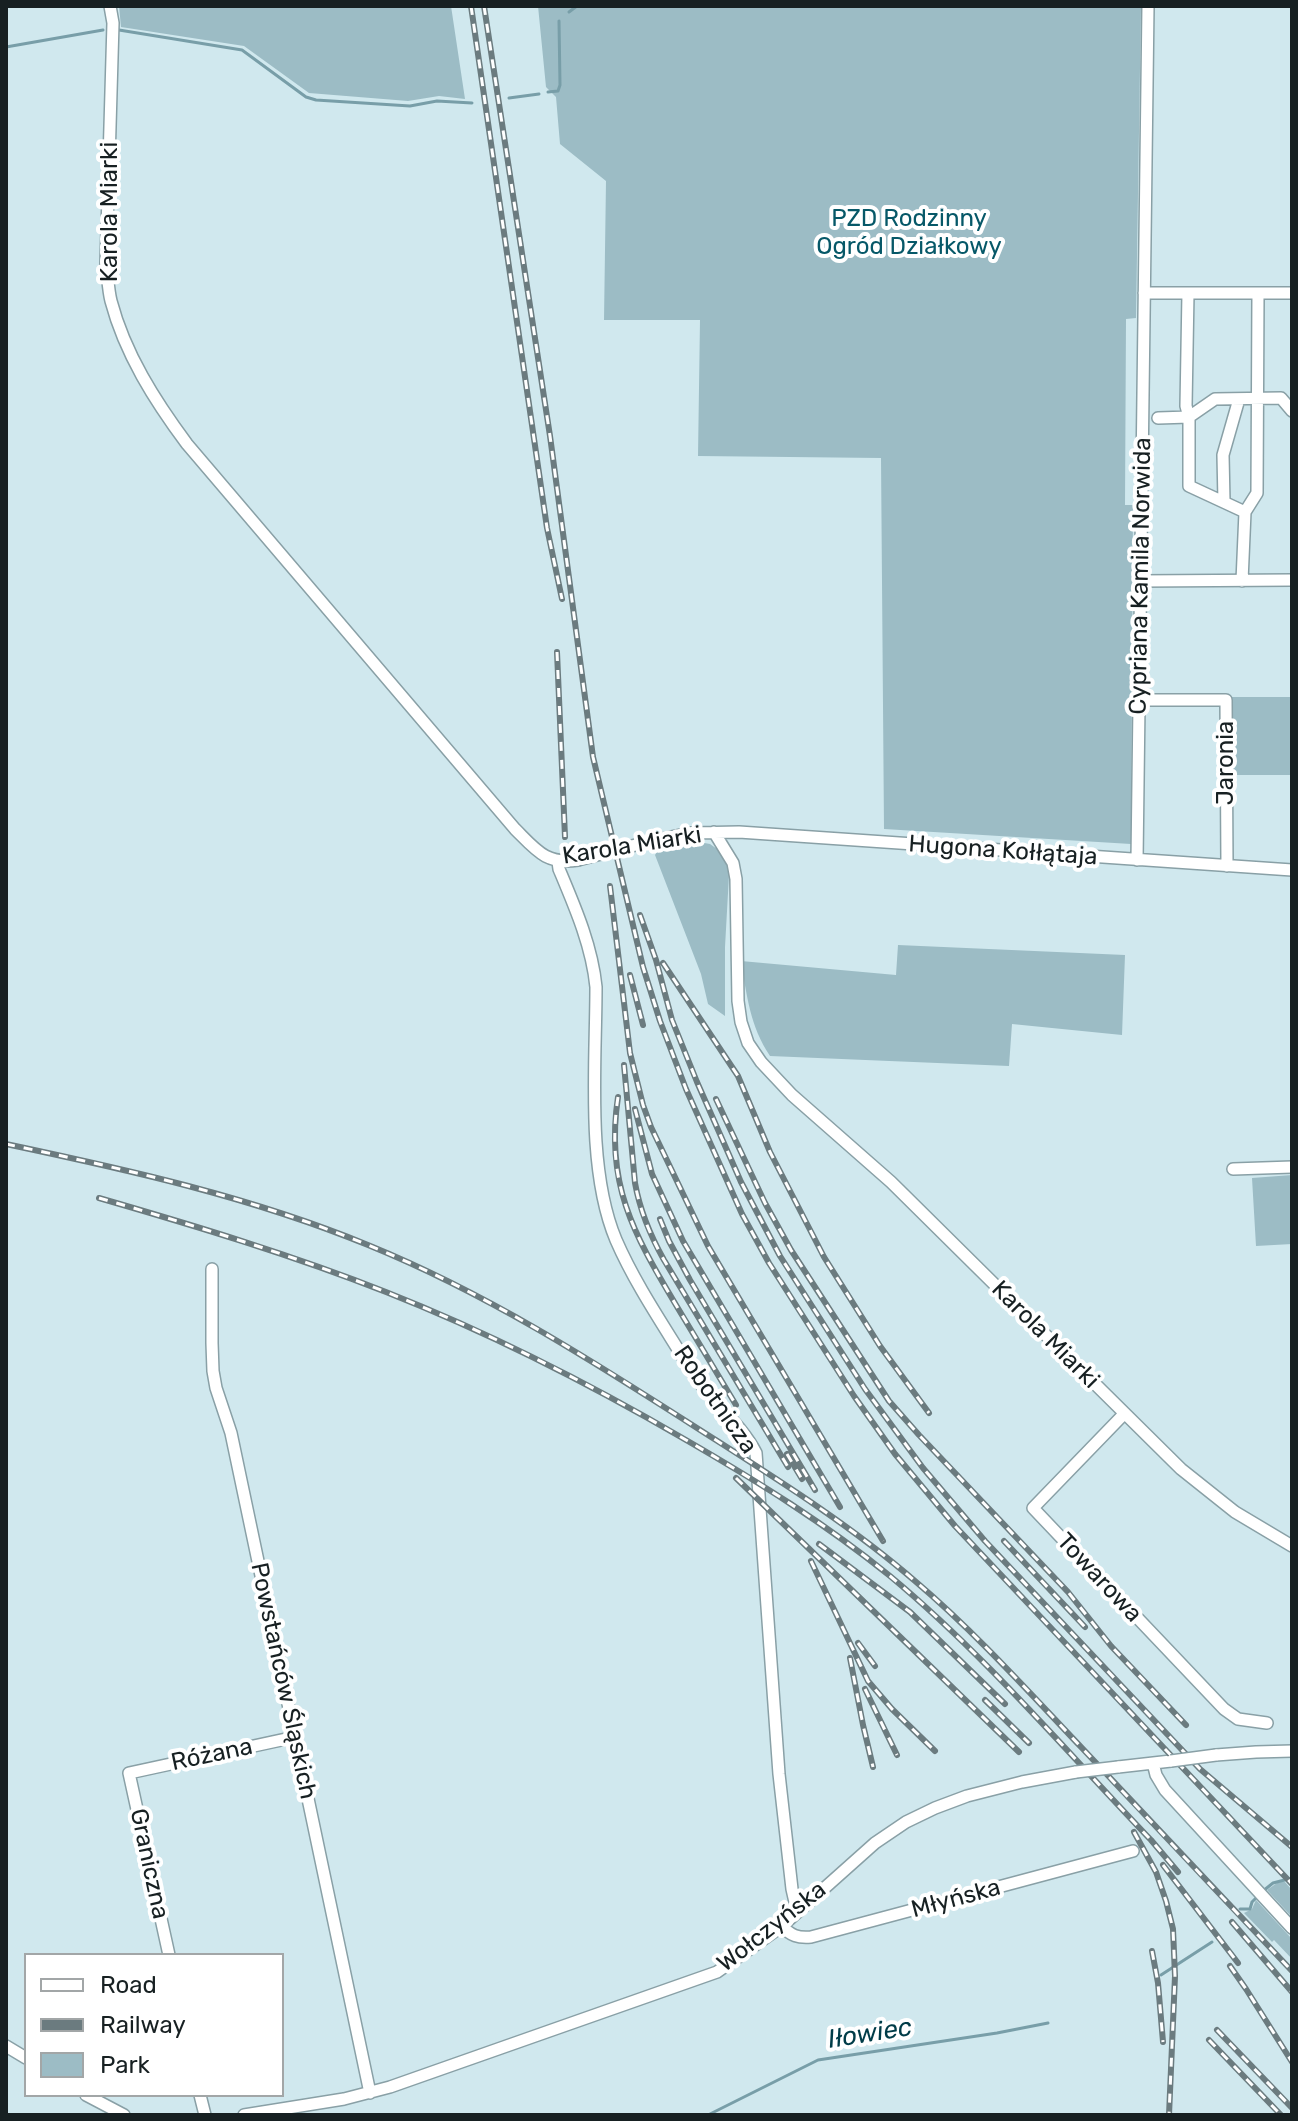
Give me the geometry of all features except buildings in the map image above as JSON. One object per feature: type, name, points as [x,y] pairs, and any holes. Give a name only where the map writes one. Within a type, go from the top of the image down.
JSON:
[{"type":"street","name":"Karola Miarki","points":[[110,6],[113,23],[106,264],[111,300],[138,368],[156,402],[187,444],[515,829],[542,855],[558,862],[578,860],[690,833],[714,832],[733,863],[736,879],[738,1001],[748,1043],[761,1062],[792,1095],[891,1182],[1192,1478],[1235,1512],[1292,1546]]},
{"type":"street","name":"Cypriana Kamila Norwida","points":[[1137,860],[1148,6]]},
{"type":"street","points":[[1144,293],[1292,293]]},
{"type":"street","points":[[1188,293],[1186,406],[1189,417],[1189,486],[1245,512]]},
{"type":"street","points":[[1242,581],[1245,512],[1257,493],[1258,293]]},
{"type":"street","points":[[1158,418],[1189,417],[1215,399],[1281,398],[1292,411]]},
{"type":"street","points":[[1224,502],[1223,455],[1239,399]]},
{"type":"street","points":[[1140,581],[1292,580]]},
{"type":"street","name":"Jaronia","points":[[1139,700],[1226,700],[1227,866]]},
{"type":"street","name":"Hugona Kołłątaja","points":[[714,832],[1292,870]]},
{"type":"street","name":"Robotnicza","points":[[558,862],[594,968],[595,1134],[605,1206],[630,1267],[695,1376],[749,1440],[756,1453],[779,1774],[797,1911]]},
{"type":"street","points":[[1233,1169],[1292,1167]]},
{"type":"street","name":"Powstańców Śląskich","points":[[212,1269],[212,1343],[216,1388],[231,1433],[370,2093]]},
{"type":"street","name":"Towarowa","points":[[1124,1414],[1033,1508],[1224,1709],[1238,1719],[1267,1723]]},
{"type":"street","name":"Różana","points":[[129,1773],[295,1737]]},
{"type":"street","name":"Wołczyńska","points":[[244,2115],[370,2093],[717,1972],[782,1926],[875,1843],[915,1817],[967,1796],[1076,1772],[1216,1755],[1292,1751]]},
{"type":"street","points":[[1153,1763],[1158,1781],[1292,1928]]},
{"type":"street","name":"Graniczna","points":[[129,1773],[169,1953]]},
{"type":"street","name":"Młyńska","points":[[782,1926],[798,1938],[811,1937],[1133,1851]]},
{"type":"street","points":[[6,2046],[24,2057]]},
{"type":"street","points":[[90,2097],[124,2115]]},
{"type":"green space","points":[[119,6],[451,6],[465,99],[439,96],[408,101],[309,93],[244,46],[121,27]]},
{"type":"green space","name":"PZD Rodzinny Ogród Działkowy","points":[[538,6],[1141,6],[1136,318],[1126,319],[1125,505],[1133,505],[1131,844],[884,829],[881,458],[698,456],[700,320],[604,320],[606,181],[560,144],[556,97],[546,87]]},
{"type":"green space","points":[[1231,697],[1292,697],[1292,775],[1231,775]]},
{"type":"green space","points":[[693,841],[710,844],[724,854],[729,875],[725,1016],[708,1004],[701,974],[655,855],[662,844]]},
{"type":"green space","points":[[898,945],[1125,955],[1122,1035],[1012,1024],[1009,1066],[770,1056],[754,1022],[741,961],[896,975]]},
{"type":"green space","points":[[1292,1175],[1292,1244],[1256,1246],[1252,1178]]},
{"type":"green space","points":[[1284,1881],[1292,1890],[1292,1917],[1267,1890]]},
{"type":"green space","points":[[1256,1900],[1292,1939],[1292,1959],[1244,1913],[1252,1909]]},
{"type":"waterway","points":[[569,12],[577,6]]},
{"type":"waterway","points":[[548,92],[558,91],[560,85],[559,21]]},
{"type":"waterway","points":[[6,47],[103,30]]},
{"type":"waterway","points":[[119,30],[242,50],[306,97],[316,100],[410,106],[437,101],[472,103]]},
{"type":"waterway","points":[[509,98],[539,94]]},
{"type":"waterway","name":"Iłowiec","points":[[1263,1891],[1273,1883],[1292,1878]]},
{"type":"waterway","name":"Iłowiec","points":[[1240,1909],[1250,1909],[1258,1896]]},
{"type":"waterway","name":"Iłowiec","points":[[1161,1975],[1212,1942]]},
{"type":"waterway","name":"Iłowiec","points":[[708,2115],[818,2060],[1048,2023]]},
{"type":"railway","points":[[471,6],[547,528],[562,599]]},
{"type":"railway","points":[[484,6],[550,436],[593,757],[643,967],[686,1089],[742,1214],[769,1263],[895,1454],[955,1526],[1292,1884]]},
{"type":"railway","points":[[557,652],[565,837]]},
{"type":"railway","points":[[610,886],[630,1053],[651,1127],[708,1246],[883,1541]]},
{"type":"railway","points":[[640,915],[672,1020],[741,1182],[780,1256],[865,1389],[923,1468],[985,1541],[1200,1769],[1292,1847]]},
{"type":"railway","points":[[663,963],[738,1076],[770,1152],[824,1257],[880,1346],[929,1413]]},
{"type":"railway","points":[[630,975],[643,1025]]},
{"type":"railway","points":[[624,1065],[635,1183],[646,1223],[664,1260],[788,1467]]},
{"type":"railway","points":[[618,1097],[615,1128],[619,1182],[635,1230],[736,1405]]},
{"type":"railway","points":[[716,1099],[791,1250],[889,1401],[1068,1592],[1111,1646],[1186,1725]]},
{"type":"railway","points":[[635,1109],[652,1174],[683,1241],[840,1507]]},
{"type":"railway","points":[[6,1144],[234,1199],[368,1245],[454,1284],[537,1329],[753,1464],[863,1539],[959,1621],[1292,1971]]},
{"type":"railway","points":[[99,1198],[279,1253],[425,1308],[576,1379],[765,1487],[866,1557],[925,1606],[1024,1704],[1178,1872]]},
{"type":"railway","points":[[660,1219],[690,1280],[815,1490]]},
{"type":"railway","points":[[787,1454],[802,1479]]},
{"type":"railway","points":[[736,1478],[1019,1752]]},
{"type":"railway","points":[[1004,1541],[1085,1627]]},
{"type":"railway","points":[[819,1544],[910,1612],[1005,1704]]},
{"type":"railway","points":[[811,1561],[868,1681],[935,1751]]},
{"type":"railway","points":[[858,1643],[875,1666]]},
{"type":"railway","points":[[850,1658],[873,1767]]},
{"type":"railway","points":[[865,1689],[897,1755]]},
{"type":"railway","points":[[985,1700],[1029,1743]]},
{"type":"railway","points":[[1134,1832],[1156,1872],[1173,1929],[1175,1976],[1169,2115]]},
{"type":"railway","points":[[1163,1865],[1238,1963]]},
{"type":"railway","points":[[1232,1922],[1292,1992]]},
{"type":"railway","points":[[1152,1951],[1163,2042]]},
{"type":"railway","points":[[1230,1966],[1292,2062]]},
{"type":"railway","points":[[1217,2030],[1292,2108]]},
{"type":"railway","points":[[1209,2040],[1281,2115]]}]
